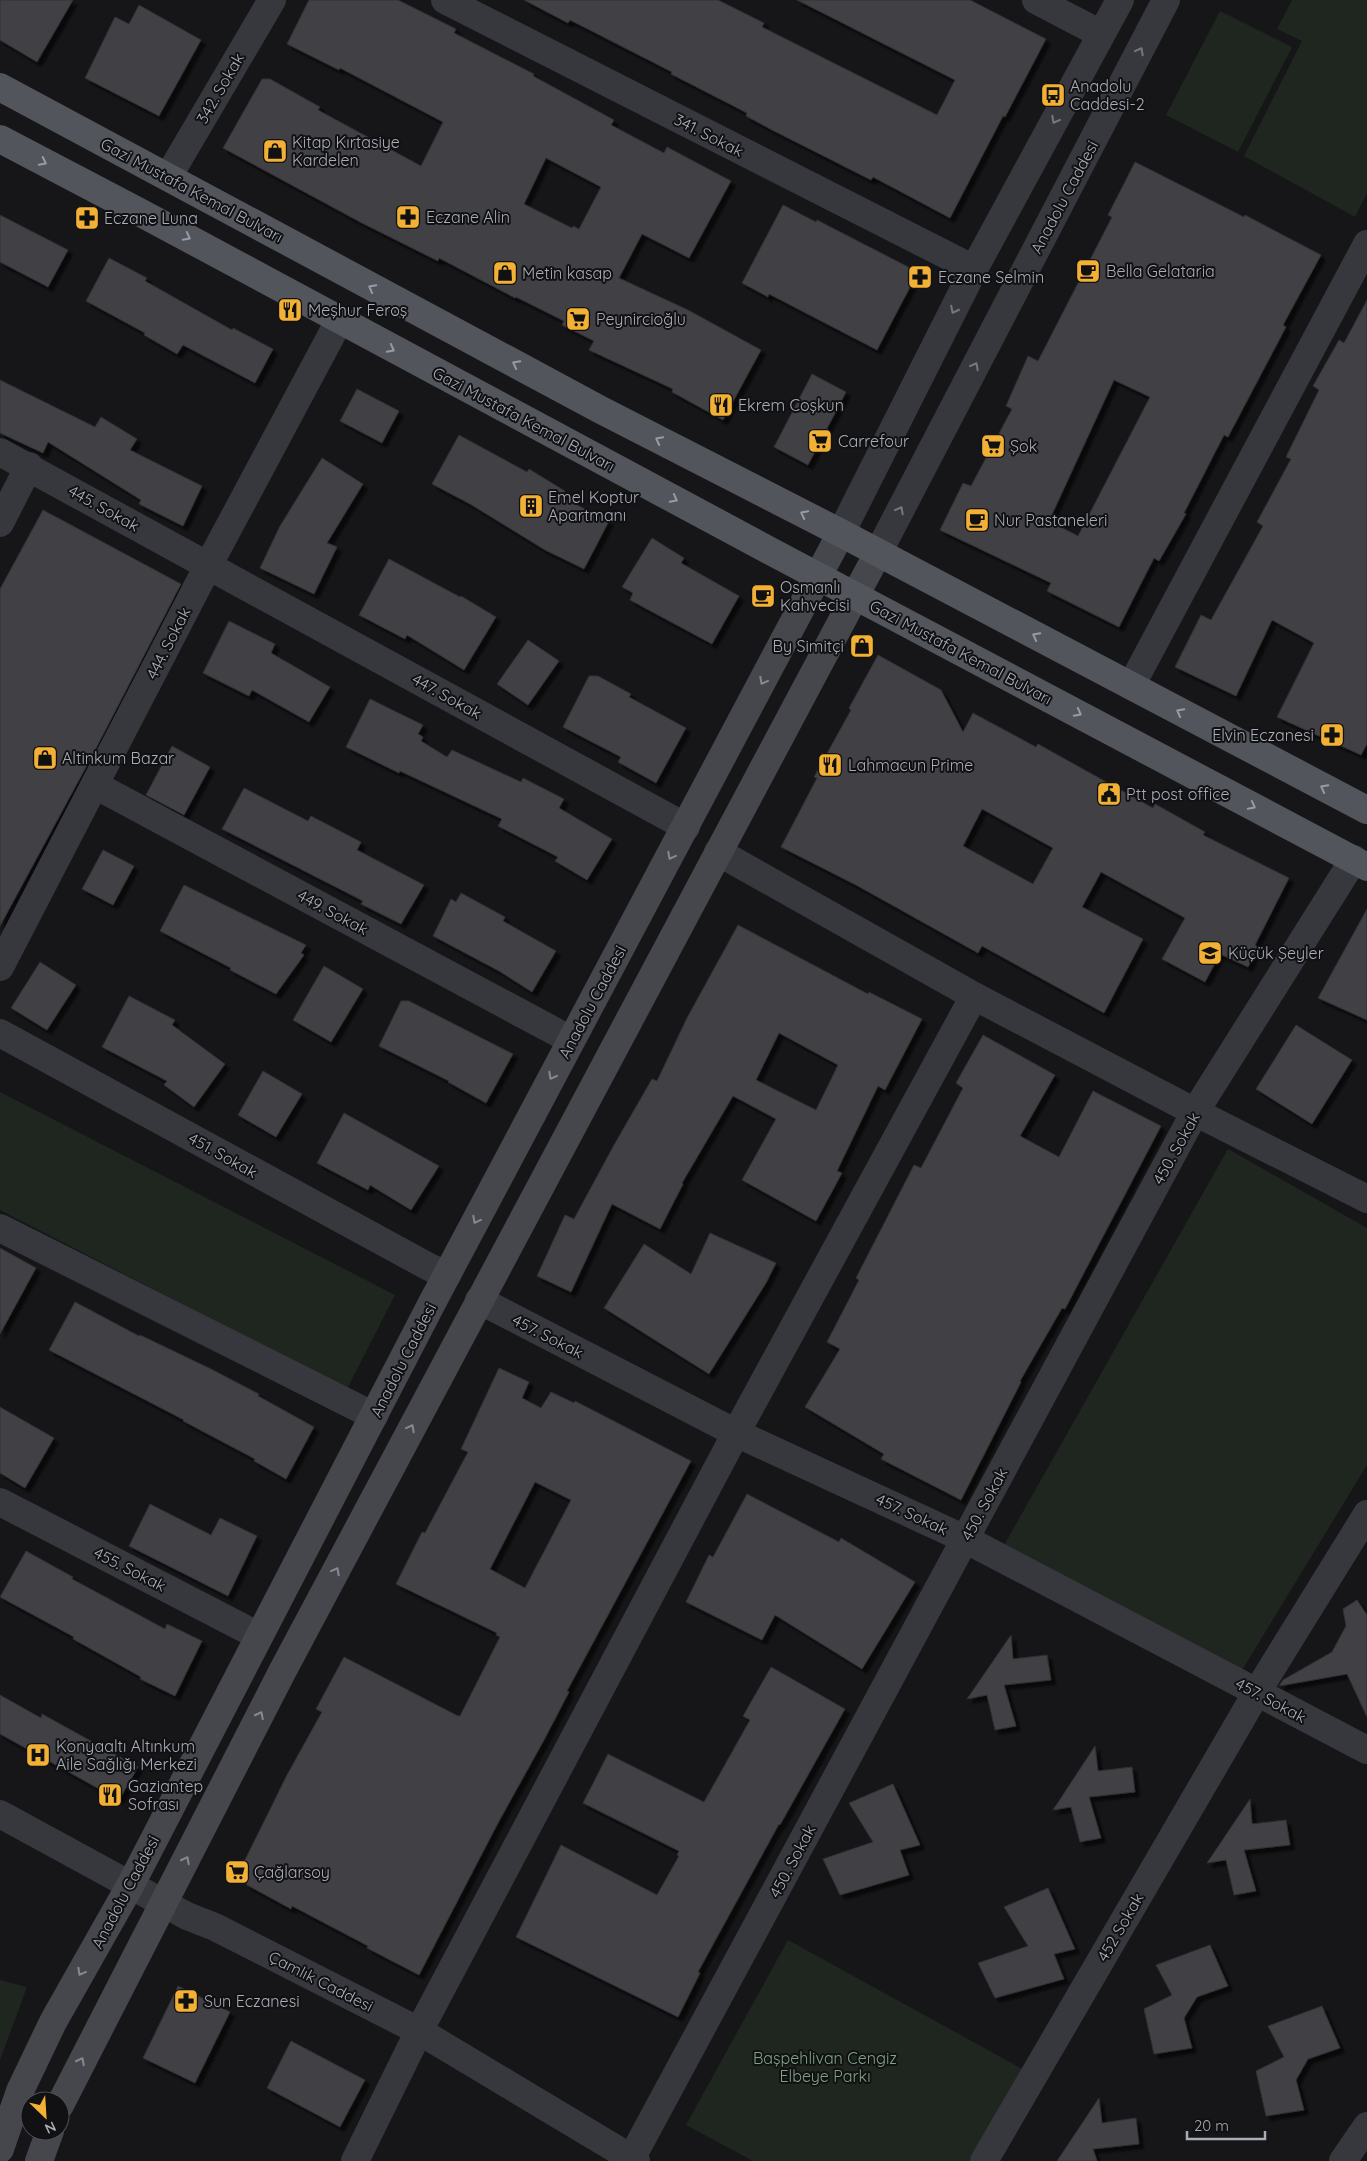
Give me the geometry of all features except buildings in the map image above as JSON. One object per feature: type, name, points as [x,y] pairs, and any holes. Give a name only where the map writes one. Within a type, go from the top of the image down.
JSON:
[{"type":"main road","name":"Gazi Mustafa Kemal Bulvarı","points":[[0,87],[601,410],[1367,810]]},
{"type":"main road","name":"Gazi Mustafa Kemal Bulvarı","points":[[0,139],[855,596],[1360,863]]},
{"type":"main road","name":"Anadolu Caddesi","points":[[0,2149],[20,2091],[53,2022],[131,1884],[447,1275],[841,534]]},
{"type":"main road","points":[[67,2091],[282,1672],[878,553]]},
{"type":"main road","points":[[39,2161],[46,2141]]},
{"type":"street","name":"342. Sokak","points":[[168,177],[272,0]]},
{"type":"street","name":"341. Sokak","points":[[445,0],[974,269]]},
{"type":"street","points":[[1036,0],[1101,34]]},
{"type":"street","points":[[841,534],[974,269],[1120,0]]},
{"type":"street","name":"Anadolu Caddesi","points":[[878,553],[1166,0]]},
{"type":"street","points":[[1131,686],[1367,244]]},
{"type":"street","name":"444. Sokak","points":[[0,967],[208,566],[339,321]]},
{"type":"street","name":"445. Sokak","points":[[0,452],[29,466],[208,566]]},
{"type":"street","points":[[0,523],[29,466]]},
{"type":"street","name":"447. Sokak","points":[[208,566],[686,827]]},
{"type":"street","name":"449. Sokak","points":[[95,785],[571,1040]]},
{"type":"street","points":[[718,852],[974,996],[1195,1112],[1367,1199]]},
{"type":"street","name":"450. Sokak","points":[[632,2160],[1195,1112],[1360,863]]},
{"type":"street","points":[[356,2161],[419,2031],[736,1433],[974,996]]},
{"type":"street","name":"451. Sokak","points":[[0,1033],[429,1267],[447,1275]]},
{"type":"street","points":[[0,1228],[374,1416]]},
{"type":"street","name":"457. Sokak","points":[[479,1300],[736,1433],[966,1539],[1367,1750]]},
{"type":"street","name":"455. Sokak","points":[[0,1502],[259,1636]]},
{"type":"street","name":"452 Sokak","points":[[984,2161],[1257,1692],[1367,1514]]},
{"type":"street","name":"Çamlık Caddesi","points":[[0,1814],[164,1903],[419,2031],[632,2160]]},
{"type":"street","points":[[1343,2161],[1366,2128]]},
{"type":"green space","points":[[1292,0],[1367,0],[1367,193],[1355,217],[1244,156],[1302,41],[1277,29]]},
{"type":"green space","points":[[1220,11],[1292,47],[1238,152],[1166,115]]},
{"type":"green space","points":[[0,1092],[395,1295],[347,1389],[0,1210]]},
{"type":"green space","points":[[1228,1149],[1367,1228],[1367,1465],[1241,1672],[1003,1547]]},
{"type":"green space","name":"Başpehlivan Cengiz Elbeye Parkı","points":[[788,1940],[1026,2071],[976,2161],[753,2161],[686,2125]]},
{"type":"green space","points":[[0,1980],[27,1987],[0,2060]]},
{"type":"place","name":"Anadolu Caddesi-2","points":[[1053,95]]},
{"type":"place","name":"Kitap Kırtasiye Kardelen","points":[[275,151]]},
{"type":"place","name":"Eczane Alin","points":[[408,217]]},
{"type":"place","name":"Eczane Luna","points":[[87,218]]},
{"type":"place","name":"Bella Gelataria","points":[[1088,271]]},
{"type":"place","name":"Metin kasap","points":[[505,273]]},
{"type":"place","name":"Eczane Selmin","points":[[920,277]]},
{"type":"place","name":"Meşhur Feroş","points":[[290,310]]},
{"type":"place","name":"Peynircioğlu","points":[[578,319]]},
{"type":"place","name":"Ekrem Coşkun","points":[[721,405]]},
{"type":"place","name":"Carrefour","points":[[820,441]]},
{"type":"place","name":"Şok","points":[[993,446]]},
{"type":"place","name":"Emel Koptur Apartmanı","points":[[531,506]]},
{"type":"place","name":"Nur Pastaneleri","points":[[977,520]]},
{"type":"place","name":"Osmanlı Kahvecisi","points":[[763,596]]},
{"type":"place","name":"By Simitçi","points":[[862,646]]},
{"type":"place","name":"Elvin Eczanesi","points":[[1332,735]]},
{"type":"place","name":"Altinkum Bazar","points":[[45,758]]},
{"type":"place","name":"Lahmacun Prime","points":[[830,765]]},
{"type":"place","name":"Ptt post office","points":[[1109,794]]},
{"type":"place","name":"Küçük Şeyler","points":[[1210,953]]},
{"type":"place","name":"Konyaaltı Altınkum Aile Sağlığı Merkezi","points":[[38,1755]]},
{"type":"place","name":"Gaziantep Sofrası","points":[[110,1795]]},
{"type":"place","name":"Çağlarsoy","points":[[237,1872]]},
{"type":"place","name":"Sun Eczanesi","points":[[186,2001]]}]
